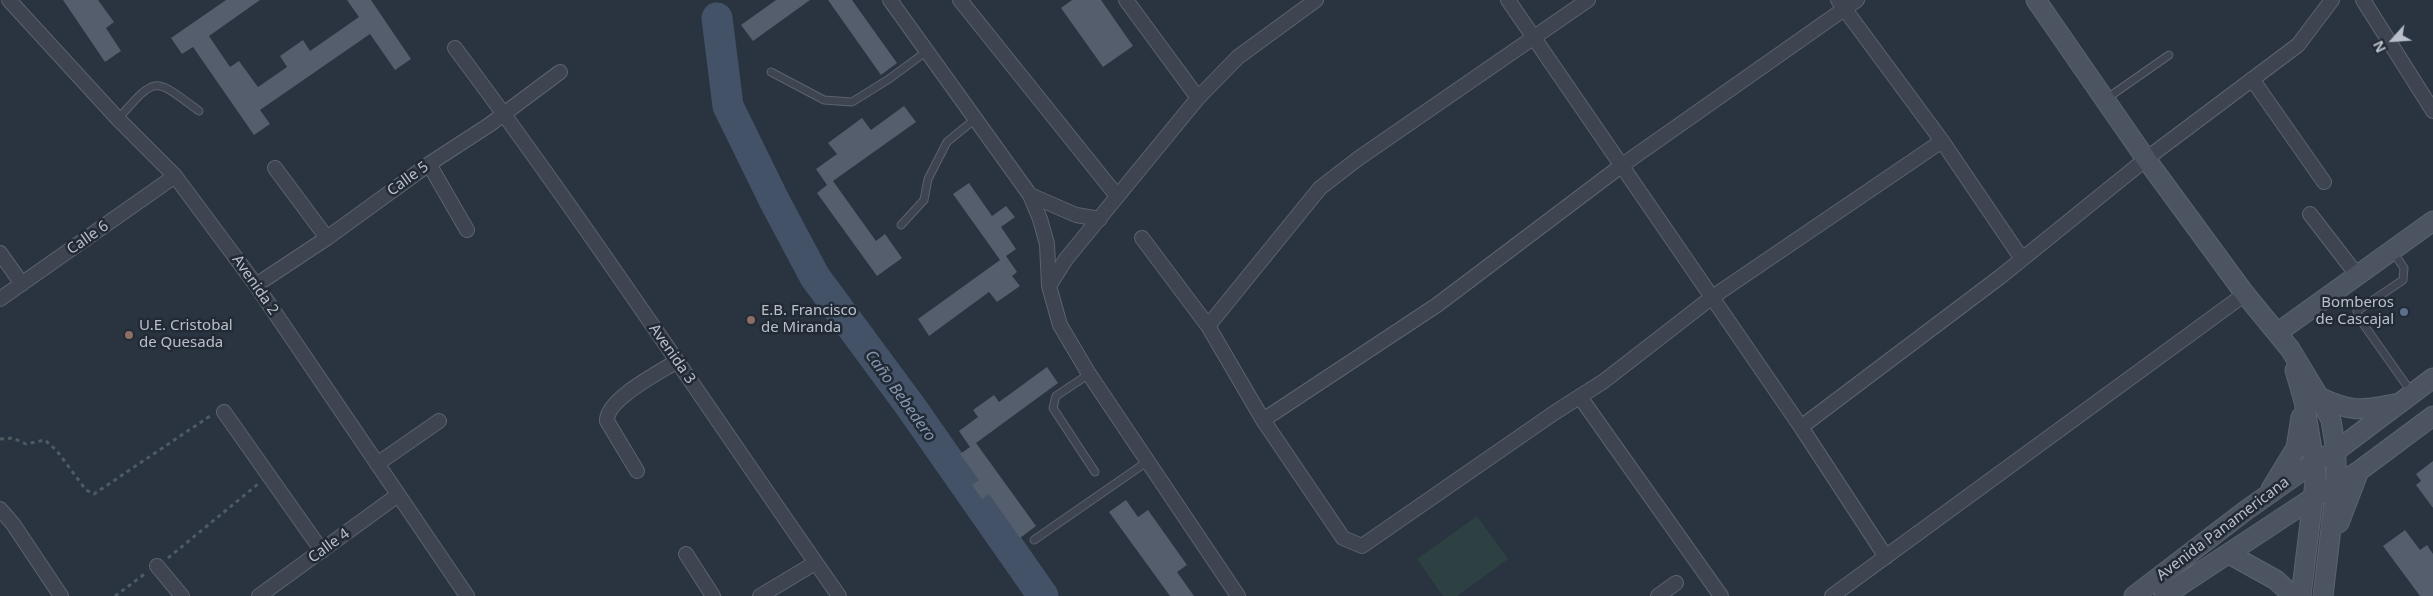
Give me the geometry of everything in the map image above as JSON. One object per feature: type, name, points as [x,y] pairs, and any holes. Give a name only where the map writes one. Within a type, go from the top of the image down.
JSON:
[{"type":"street","name":"Avenida 2","points":[[10,0],[118,119],[175,176],[256,285],[467,596]]},
{"type":"street","points":[[890,0],[1030,195],[1040,219],[1046,244],[1049,286],[1060,325],[1089,374],[1238,596]]},
{"type":"street","points":[[960,0],[1117,196]]},
{"type":"street","points":[[1126,0],[1198,98]]},
{"type":"street","points":[[1049,286],[1066,259],[1198,98],[1238,57],[1316,0]]},
{"type":"street","points":[[1508,0],[1620,166],[1801,427],[1886,557]]},
{"type":"street","points":[[1208,326],[1320,188],[1588,0]]},
{"type":"street","points":[[1263,420],[1437,305],[1620,166],[1841,4],[1857,0]]},
{"type":"street","points":[[2036,0],[2146,159],[2245,294],[2290,349],[2312,399],[2331,420],[2336,451],[2336,486],[2323,596]]},
{"type":"street","points":[[2363,0],[2433,110]]},
{"type":"street","points":[[1801,427],[2022,259],[2146,159],[2298,45],[2330,1]]},
{"type":"street","points":[[1841,4],[1942,141],[2022,259]]},
{"type":"street","name":"Avenida 3","points":[[455,48],[504,114],[839,596]]},
{"type":"street","name":"Calle 5","points":[[256,285],[327,238],[429,164],[504,114],[560,72]]},
{"type":"street","points":[[2252,80],[2324,182]]},
{"type":"street","points":[[1142,238],[1208,326],[1263,420],[1343,538],[1362,546],[1554,413],[1604,381],[1711,298],[1942,141]]},
{"type":"street","points":[[429,164],[467,230]]},
{"type":"street","points":[[275,168],[327,238]]},
{"type":"street","name":"Calle 6","points":[[0,299],[175,176]]},
{"type":"street","points":[[1030,195],[1076,215],[1100,219]]},
{"type":"street","points":[[2310,214],[2357,276]]},
{"type":"street","points":[[2277,333],[2433,221]]},
{"type":"street","points":[[0,253],[22,284]]},
{"type":"street","points":[[1832,596],[2245,294]]},
{"type":"street","points":[[637,471],[607,422],[607,414],[617,400],[677,361]]},
{"type":"street","name":"Avenida Panamericana","points":[[2134,596],[2268,495],[2313,463],[2336,451],[2433,378]]},
{"type":"street","points":[[1580,398],[1721,596]]},
{"type":"street","points":[[2312,399],[2342,408],[2368,410],[2406,398]]},
{"type":"street","points":[[2302,596],[2316,474],[2313,463],[2312,399]]},
{"type":"street","points":[[2268,495],[2296,448],[2312,399]]},
{"type":"street","points":[[224,412],[267,476],[322,551]]},
{"type":"street","name":"Avenida Panamericana","points":[[2164,596],[2314,496],[2336,486],[2359,471],[2433,416]]},
{"type":"street","points":[[377,464],[440,421]]},
{"type":"street","points":[[2328,549],[2359,471]]},
{"type":"street","name":"Calle 4","points":[[259,596],[398,496]]},
{"type":"street","points":[[0,509],[13,524],[61,596]]},
{"type":"street","points":[[686,554],[713,596]]},
{"type":"street","points":[[2229,554],[2276,580],[2293,596]]},
{"type":"street","points":[[760,596],[815,563]]},
{"type":"street","points":[[157,566],[182,596]]},
{"type":"street","points":[[1658,596],[1676,583]]},
{"type":"lane","points":[[771,72],[824,100],[852,102],[889,79],[927,51]]},
{"type":"lane","points":[[2104,100],[2169,54]]},
{"type":"lane","points":[[118,119],[144,89],[156,85],[166,86],[199,111]]},
{"type":"lane","points":[[901,225],[924,200],[928,179],[947,142],[976,119]]},
{"type":"lane","points":[[2392,250],[2404,268],[2403,280],[2356,311],[2406,398]]},
{"type":"lane","points":[[1089,374],[1056,396],[1053,408],[1096,472]]},
{"type":"lane","points":[[1034,540],[1148,461]]},
{"type":"path","points":[[0,439],[13,438],[26,444],[45,440],[57,451],[86,490],[94,494],[208,416],[224,412]]},
{"type":"path","points":[[114,596],[157,566],[267,476]]},
{"type":"shaded area","points":[[1477,516],[1508,559],[1457,596],[1443,596],[1417,559]]},
{"type":"building","points":[[63,0],[98,0],[114,22],[106,28],[121,51],[105,62]]},
{"type":"building","points":[[226,0],[260,0],[209,36],[230,67],[239,61],[258,87],[287,67],[280,56],[303,40],[310,51],[359,17],[347,0],[371,0],[411,59],[395,70],[370,34],[260,110],[270,124],[254,135],[193,47],[182,54],[171,38]]},
{"type":"building","points":[[776,0],[810,0],[753,41],[741,25]]},
{"type":"building","points":[[828,0],[852,0],[897,63],[881,75]]},
{"type":"building","points":[[1072,0],[1101,0],[1133,46],[1103,67],[1061,8]]},
{"type":"building","points":[[904,106],[916,122],[833,181],[876,241],[885,234],[902,258],[877,276],[817,193],[827,185],[816,169],[837,154],[828,143],[862,118],[871,130]]},
{"type":"building","points":[[969,183],[992,216],[1006,206],[1015,217],[1001,227],[1016,249],[1006,256],[1017,272],[1012,276],[1020,286],[997,302],[989,292],[929,336],[918,319],[1000,260],[953,194]]},
{"type":"building","points":[[1047,367],[1058,383],[976,443],[1036,526],[1020,538],[989,494],[982,499],[972,485],[979,480],[960,454],[970,447],[959,431],[978,417],[973,410],[994,395],[999,402]]},
{"type":"building","points":[[2433,461],[2433,508],[2416,485],[2421,481],[2416,474]]},
{"type":"building","points":[[1126,500],[1138,517],[1148,510],[1187,565],[1177,572],[1194,596],[1170,596],[1109,512]]},
{"type":"building","points":[[2405,530],[2420,550],[2427,545],[2433,554],[2433,596],[2420,596],[2383,546]]},
{"type":"waterway","name":"Caño Bebedero","points":[[717,18],[728,106],[774,200],[815,277],[911,407],[1043,596]]},
{"type":"place","name":"Bomberos de Cascajal","points":[[2404,312]]},
{"type":"place","name":"E.B. Francisco de Miranda","points":[[751,320]]},
{"type":"place","name":"U.E. Cristobal de Quesada","points":[[129,335]]}]
